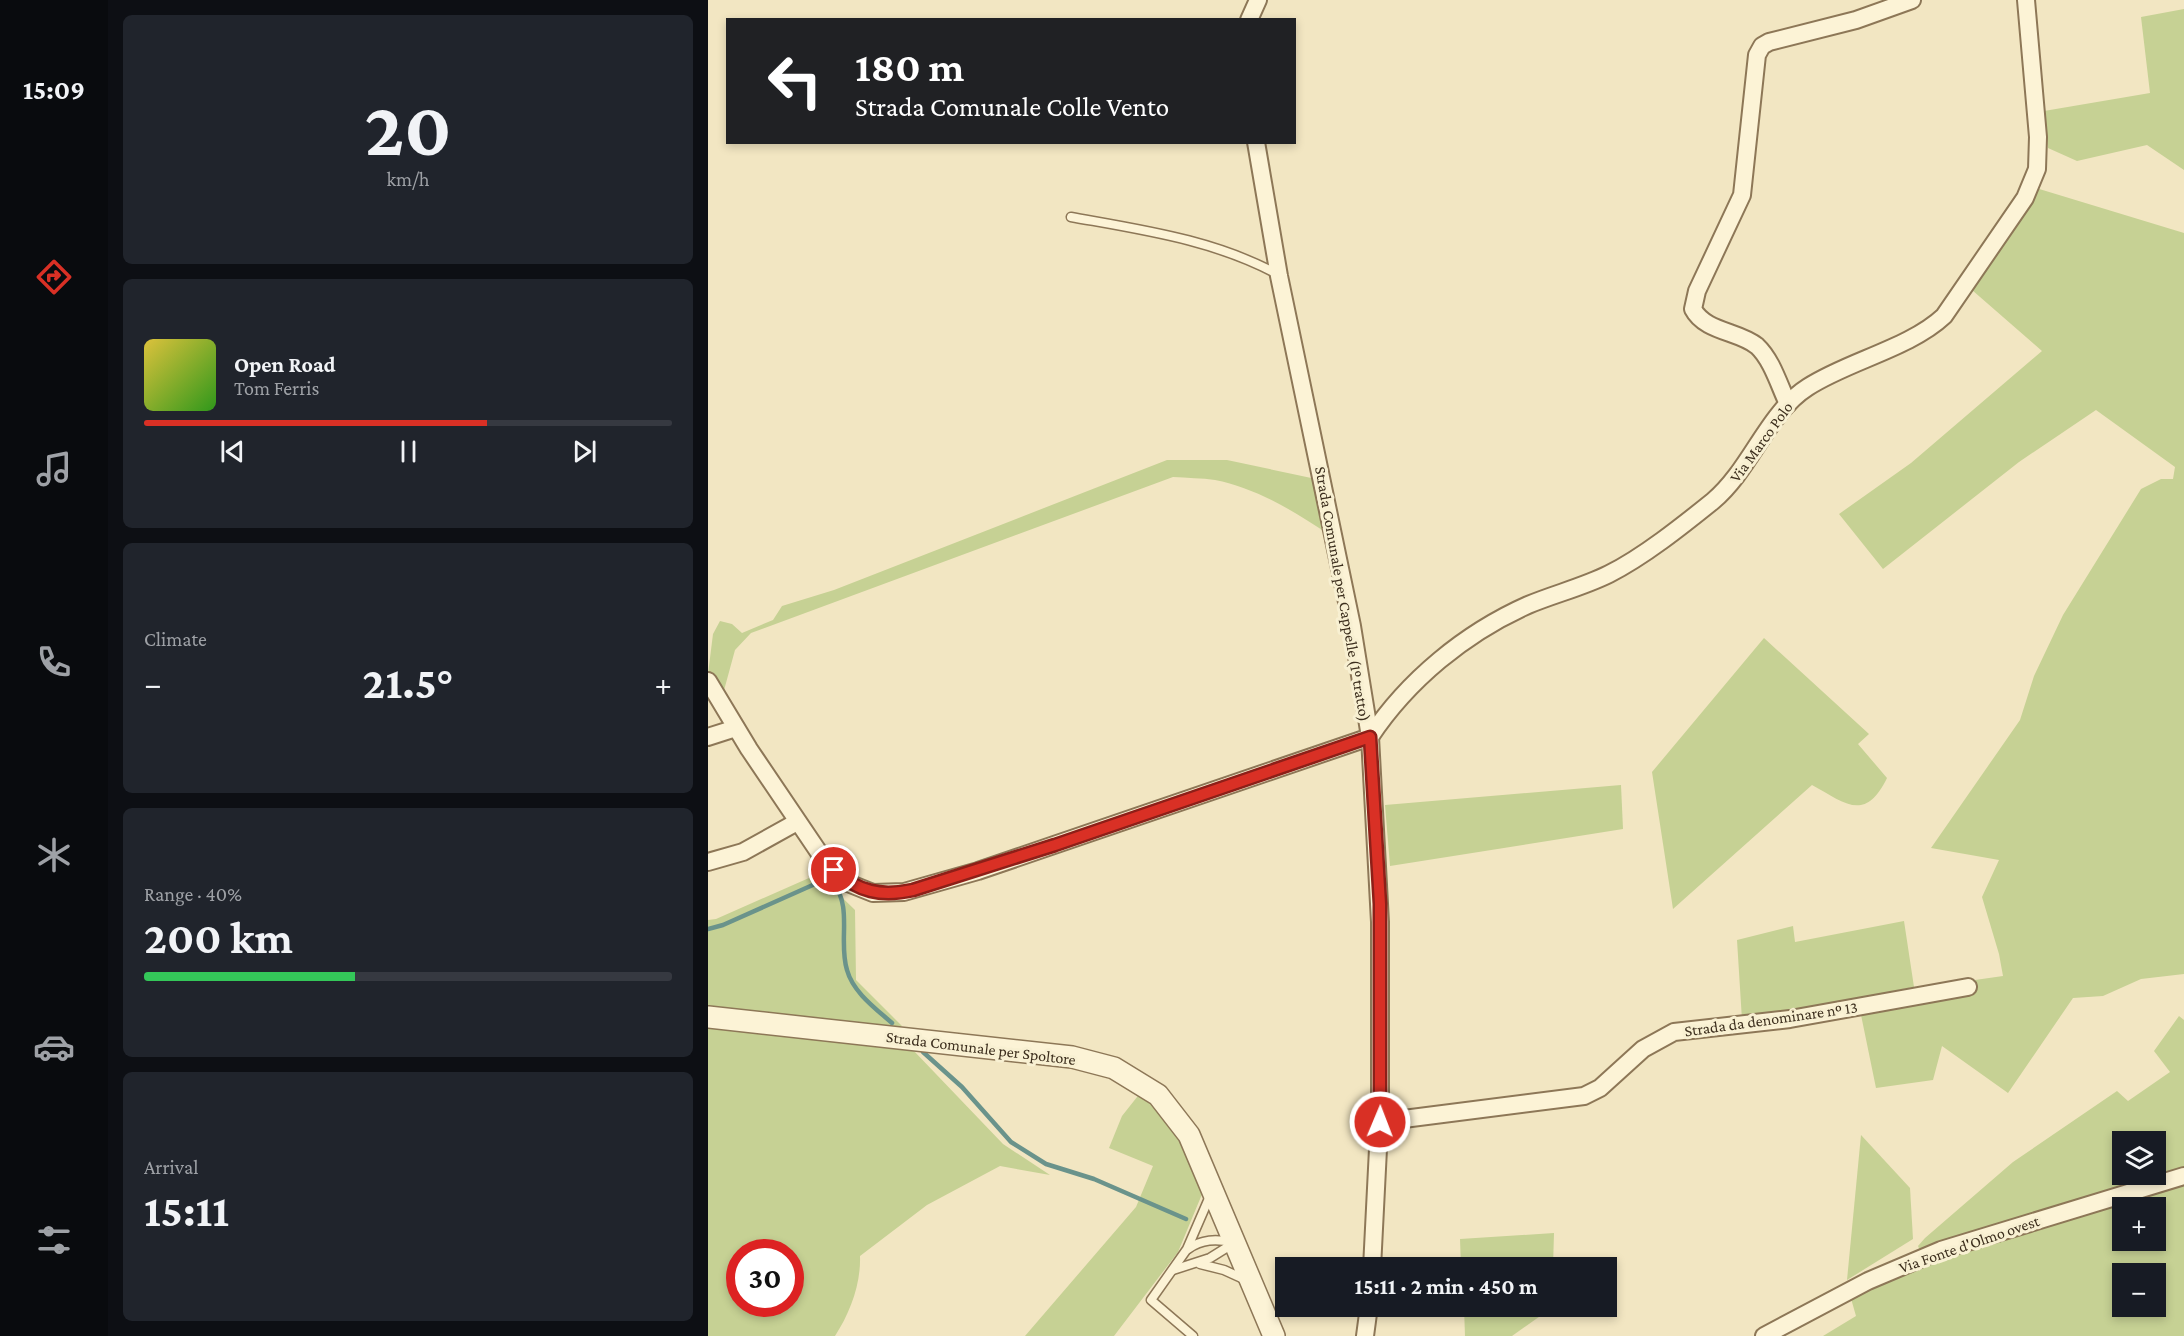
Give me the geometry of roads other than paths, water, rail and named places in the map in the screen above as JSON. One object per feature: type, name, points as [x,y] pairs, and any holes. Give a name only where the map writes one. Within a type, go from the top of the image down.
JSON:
[{"type":"street","points":[[1250,18],[1258,0]]},
{"type":"street","points":[[1788,404],[1768,361],[1759,348],[1742,337],[1704,321],[1694,309],[1697,291],[1743,195],[1756,55],[1762,46],[1769,42],[1856,20],[1912,0]]},
{"type":"street","name":"Via Marco Polo","points":[[1370,737],[1402,693],[1465,641],[1518,609],[1611,573],[1710,504],[1737,477],[1788,404],[1813,384],[1920,333],[1939,321],[1958,299],[2025,198],[2035,176],[2039,146],[2026,0]]},
{"type":"street","name":"Strada Comunale per Cappelle (1º tratto)","points":[[1256,144],[1279,276],[1352,626],[1370,737],[1380,904],[1380,1122],[1373,1257]]},
{"type":"street","points":[[708,681],[736,729],[826,862],[848,883],[873,893],[904,892],[1028,855],[1370,737]]},
{"type":"street","points":[[708,737],[736,729]]},
{"type":"street","points":[[708,862],[743,852],[797,822]]},
{"type":"street","name":"Strada da denominare nº 13","points":[[1380,1122],[1584,1096],[1600,1088],[1643,1049],[1674,1032],[1790,1019],[1968,987]]},
{"type":"street","name":"Strada Comunale per Spoltore","points":[[708,1017],[1072,1057],[1114,1068],[1158,1095],[1190,1135],[1274,1336]]},
{"type":"street","name":"Via Fonte d'Olmo ovest","points":[[1764,1336],[1868,1281],[1934,1252],[2184,1176]]},
{"type":"street","points":[[1365,1336],[1368,1317]]},
{"type":"lane","points":[[1071,217],[1164,234],[1225,250],[1279,276]]},
{"type":"lane","points":[[1193,1336],[1151,1300],[1187,1249],[1213,1190]]},
{"type":"lane","points":[[1187,1249],[1204,1241],[1219,1239],[1235,1242]]},
{"type":"lane","points":[[1172,1270],[1196,1263],[1235,1242]]},
{"type":"lane","points":[[1196,1263],[1224,1270],[1252,1284]]},
{"type":"waterway","points":[[708,929],[723,925],[815,884],[833,883],[839,892],[844,914],[845,959],[850,978],[865,999],[892,1023]]},
{"type":"waterway","points":[[923,1052],[962,1087],[1011,1142],[1046,1164],[1094,1179],[1186,1219]]}]
